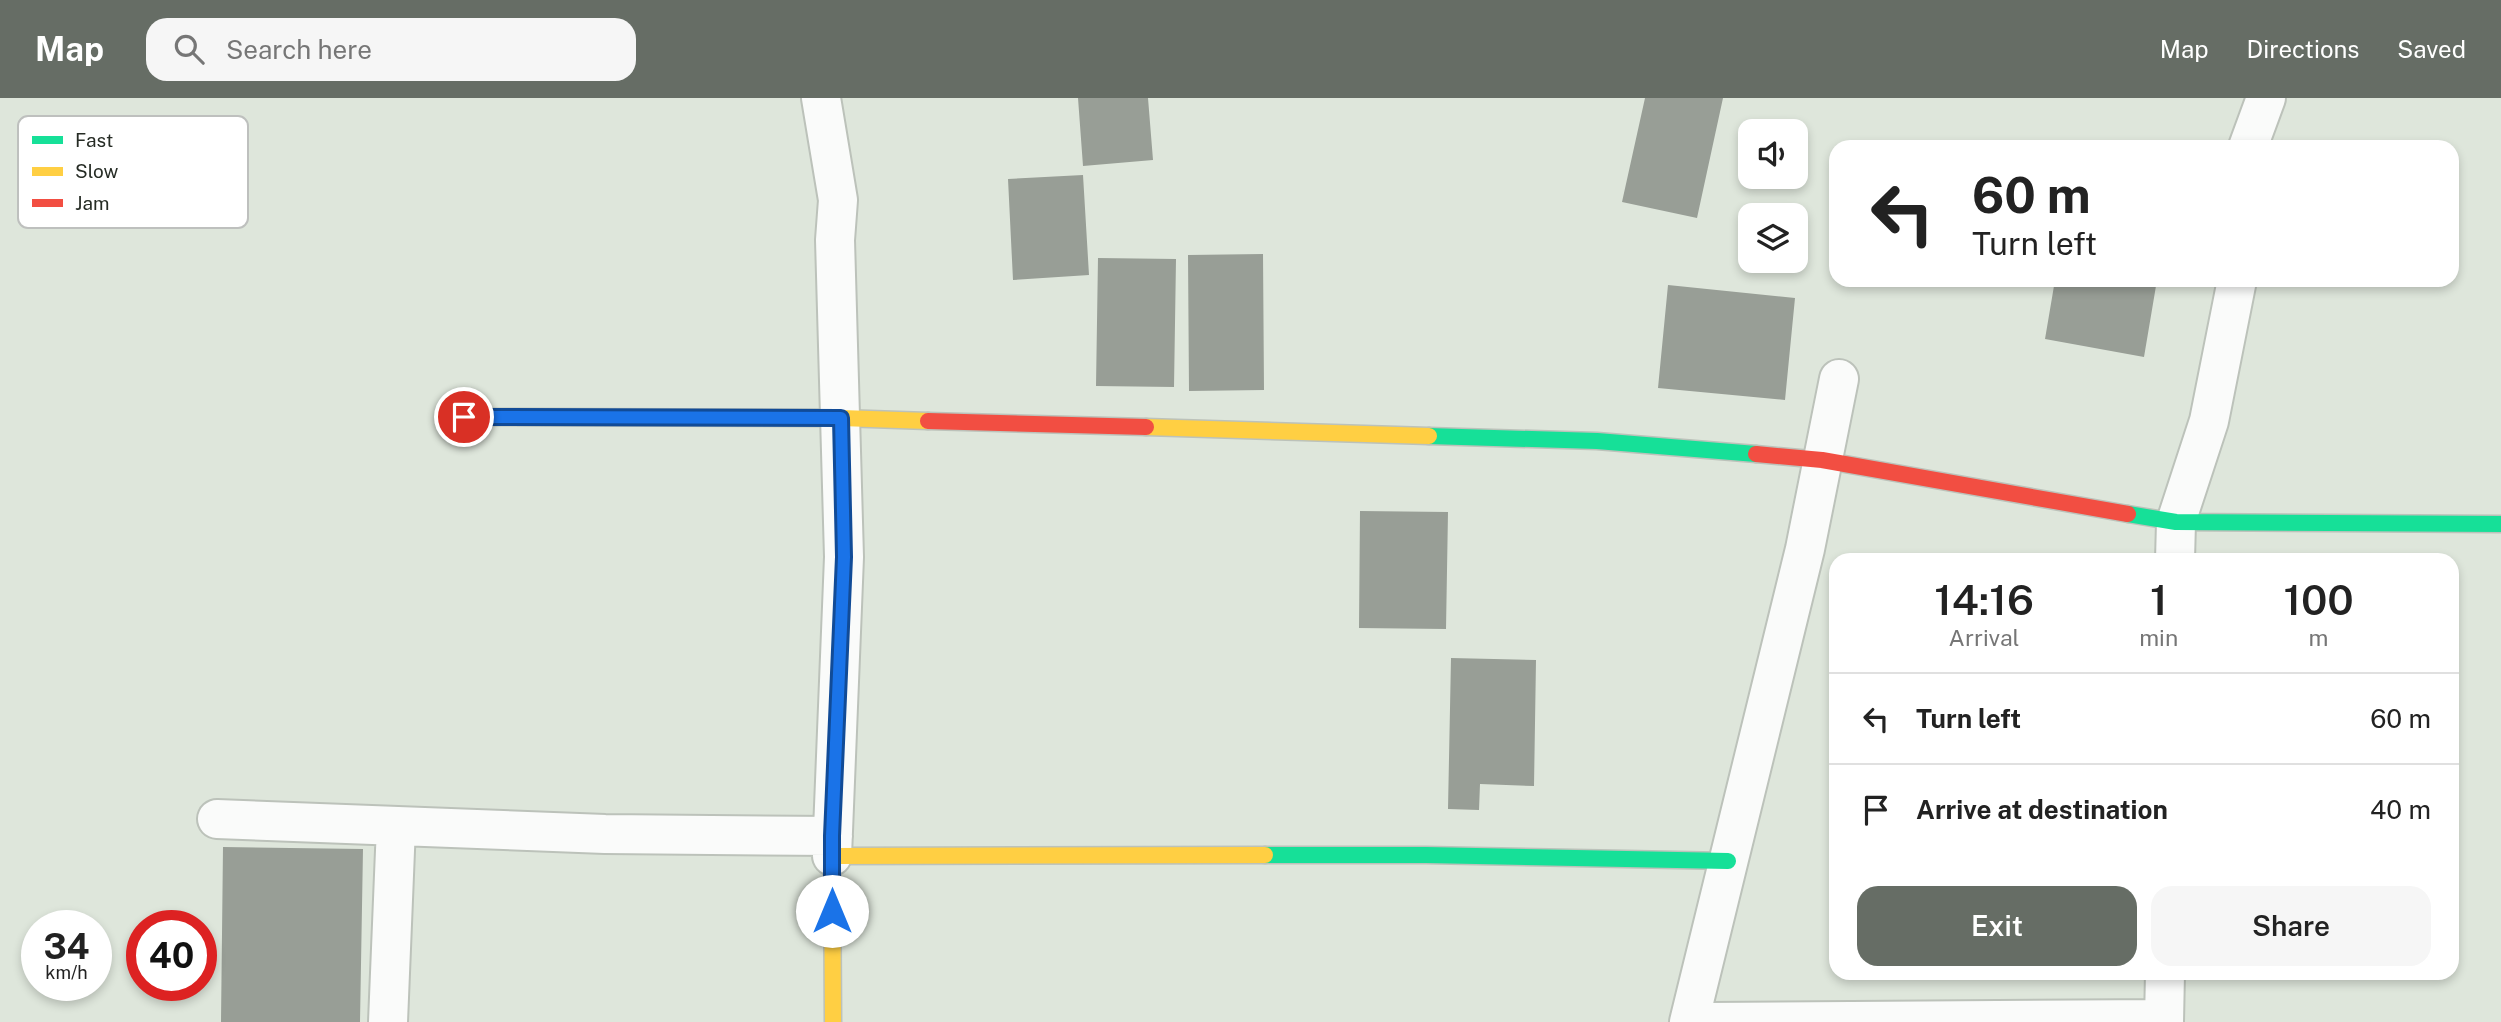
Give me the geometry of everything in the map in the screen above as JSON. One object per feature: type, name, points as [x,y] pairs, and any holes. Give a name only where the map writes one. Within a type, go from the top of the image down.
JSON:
[{"type":"street","points":[[821,98],[838,200],[835,240],[844,557],[832,846],[833,1022]]},
{"type":"street","points":[[2251,140],[2266,98]]},
{"type":"street","points":[[2175,553],[2176,522],[2209,421],[2236,287]]},
{"type":"street","points":[[1689,1022],[1805,549],[1839,379]]},
{"type":"street","points":[[464,417],[841,418],[1597,441],[1822,460],[2176,522],[2501,524]]},
{"type":"street","points":[[217,819],[832,846],[1728,861]]},
{"type":"street","points":[[388,1022],[396,825]]},
{"type":"street","points":[[1709,1022],[2163,1021],[2165,980]]},
{"type":"building","points":[[1078,98],[1148,98],[1153,160],[1083,166]]},
{"type":"building","points":[[1645,98],[1723,98],[1697,218],[1622,202]]},
{"type":"building","points":[[1083,175],[1089,275],[1013,280],[1008,179]]},
{"type":"building","points":[[1263,254],[1264,390],[1189,391],[1188,255]]},
{"type":"building","points":[[1098,258],[1176,259],[1174,387],[1096,386]]},
{"type":"building","points":[[1668,285],[1795,298],[1785,400],[1658,388]]},
{"type":"building","points":[[2054,287],[2156,287],[2144,357],[2045,339]]},
{"type":"building","points":[[1360,511],[1448,512],[1446,629],[1359,628]]},
{"type":"building","points":[[1451,658],[1536,660],[1534,786],[1480,784],[1479,810],[1448,809]]},
{"type":"building","points":[[223,847],[363,849],[360,1022],[221,1022]]},
{"type":"traffic: fast","points":[[1429,436],[1597,441],[1756,454]]},
{"type":"traffic: fast","points":[[2128,514],[2176,522],[2501,524]]},
{"type":"traffic: fast","points":[[1265,855],[1728,861]]},
{"type":"traffic: slow","points":[[464,417],[841,418],[928,421]]},
{"type":"traffic: slow","points":[[1146,427],[1429,436]]},
{"type":"traffic: slow","points":[[833,1022],[832,856],[1265,855]]},
{"type":"traffic: jam","points":[[928,421],[1146,427]]},
{"type":"traffic: jam","points":[[1756,454],[1822,460],[2128,514]]},
{"type":"route","points":[[464,417],[841,418],[844,557],[832,836],[832,911]]}]
